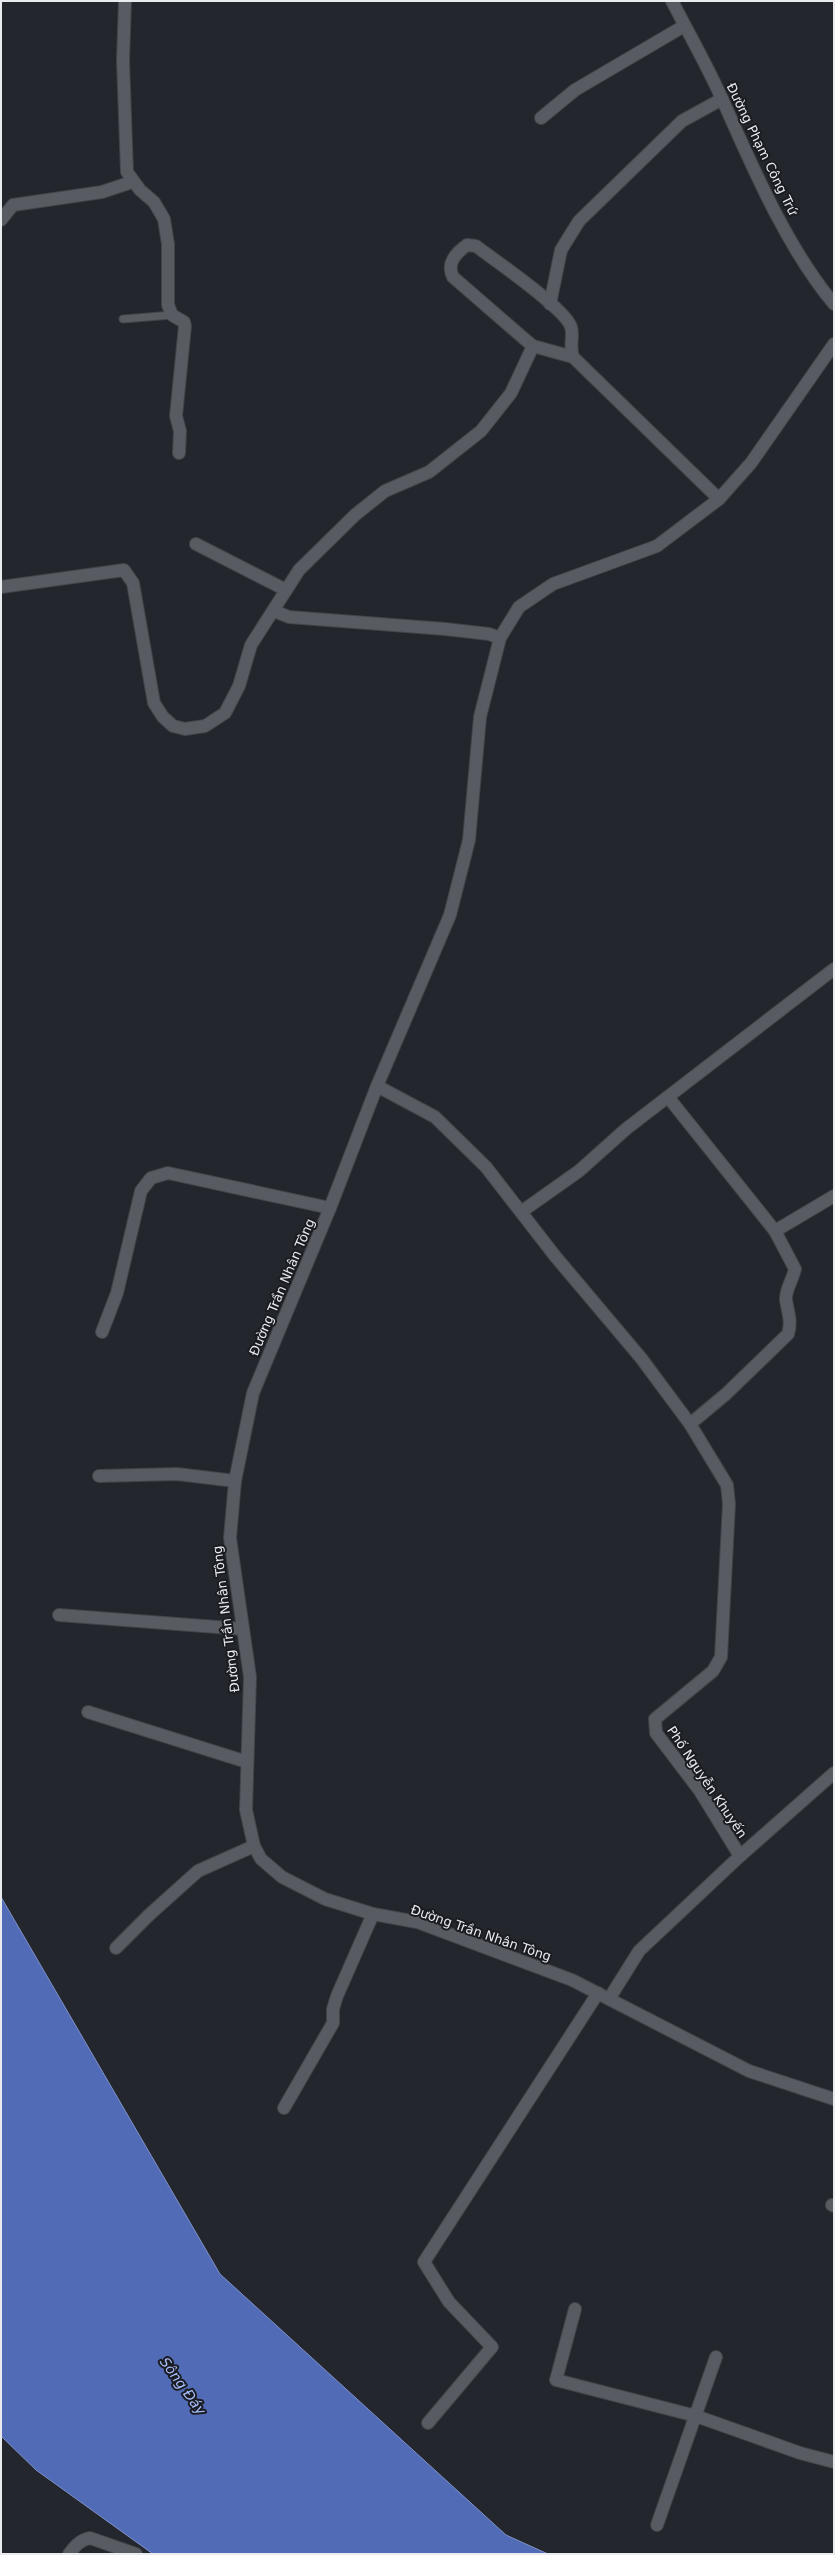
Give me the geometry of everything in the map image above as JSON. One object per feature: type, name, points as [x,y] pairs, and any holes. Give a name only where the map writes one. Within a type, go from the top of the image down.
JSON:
[{"type":"street","points":[[125,1],[123,69],[127,172],[132,182],[154,202],[164,219],[168,244],[168,306],[172,315],[184,322],[185,326],[176,416],[180,431],[179,453]]},
{"type":"street","name":"Đường Phạm Công Trứ","points":[[672,1],[722,99],[753,168],[814,281],[834,304]]},
{"type":"street","points":[[541,118],[575,90],[684,26]]},
{"type":"street","points":[[550,304],[561,250],[579,221],[682,121],[722,99]]},
{"type":"street","points":[[1,220],[13,205],[102,192],[132,182]]},
{"type":"street","points":[[573,357],[533,346],[453,277],[450,271],[452,259],[467,245],[476,246],[550,304],[571,326],[570,348],[573,357],[719,499]]},
{"type":"street","name":"Đường Trần Nhân Tông","points":[[834,344],[751,463],[719,499],[657,546],[553,584],[519,607],[500,638],[480,717],[469,840],[450,915],[377,1086],[330,1208],[253,1393],[235,1481],[230,1538],[250,1677],[246,1810],[254,1846],[261,1859],[282,1877],[325,1899],[373,1914],[417,1922],[572,1980],[749,2071],[834,2099]]},
{"type":"street","points":[[1,587],[124,570],[133,583],[154,703],[163,717],[173,726],[185,729],[194,729],[205,726],[225,713],[239,686],[251,645],[299,570],[356,515],[385,491],[429,472],[481,432],[508,399],[533,346]]},
{"type":"street","points":[[196,544],[286,590]]},
{"type":"street","points":[[274,611],[289,617],[445,629],[489,634],[500,638]]},
{"type":"street","points":[[521,1212],[579,1171],[626,1129],[834,969]]},
{"type":"street","points":[[377,1086],[436,1117],[486,1167],[555,1256],[641,1358],[690,1424],[726,1394],[788,1334],[791,1323],[786,1299],[787,1291],[795,1269],[775,1231],[668,1097]]},
{"type":"street","points":[[102,1332],[117,1293],[141,1191],[151,1178],[168,1173],[330,1208]]},
{"type":"street","points":[[775,1231],[834,1196]]},
{"type":"street","name":"Phố Nguyễn Khuyến","points":[[609,1999],[640,1951],[740,1856],[700,1792],[656,1733],[656,1719],[713,1671],[720,1657],[729,1504],[728,1485],[690,1424]]},
{"type":"street","points":[[99,1476],[177,1474],[235,1481]]},
{"type":"street","points":[[60,1615],[243,1629]]},
{"type":"street","points":[[88,1712],[247,1762]]},
{"type":"street","points":[[740,1856],[834,1773]]},
{"type":"street","points":[[116,1948],[149,1915],[198,1871],[254,1846]]},
{"type":"street","points":[[284,2108],[334,2023],[333,2009],[337,1996],[373,1914]]},
{"type":"street","points":[[428,2423],[492,2347],[449,2302],[434,2282],[424,2262],[598,1993]]},
{"type":"street","points":[[574,2309],[556,2380],[696,2416],[800,2453],[834,2462]]},
{"type":"street","points":[[657,2525],[716,2357]]},
{"type":"street","points":[[69,2554],[74,2546],[83,2540],[90,2538],[136,2554]]},
{"type":"lane","points":[[123,319],[172,315]]},
{"type":"water","name":"Sông Đáy","points":[[1,1897],[220,2274],[506,2535],[548,2554],[153,2554],[36,2470],[1,2436]]}]
